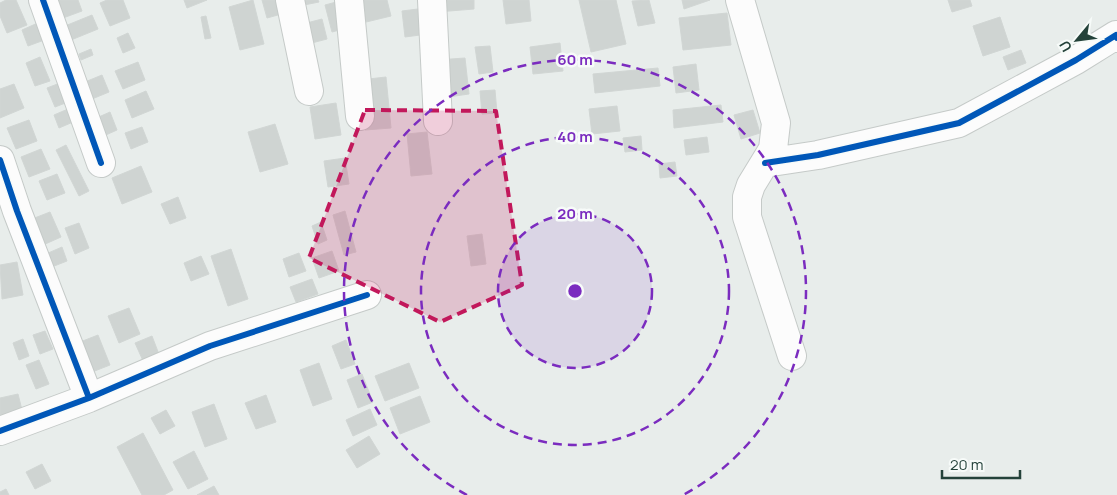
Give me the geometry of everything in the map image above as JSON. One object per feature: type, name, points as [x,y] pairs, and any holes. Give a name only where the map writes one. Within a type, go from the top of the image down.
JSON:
[{"type":"street","points":[[43,0],[100,164]]},
{"type":"street","points":[[290,0],[309,91]]},
{"type":"street","points":[[349,0],[360,116]]},
{"type":"street","points":[[432,0],[438,121]]},
{"type":"street","points":[[740,0],[776,123],[772,149],[751,185],[746,206],[792,356]]},
{"type":"street","points":[[765,163],[818,155],[959,123],[1076,60],[1116,35],[1117,38]]},
{"type":"street","points":[[0,160],[17,211],[89,398]]},
{"type":"street","points":[[0,431],[89,398],[210,346],[367,295]]},
{"type":"highlighted area","points":[[365,110],[496,111],[522,285],[440,322],[309,258]]},
{"type":"building","points":[[6,0],[16,0],[27,25],[7,33],[0,16],[0,3]]},
{"type":"building","points":[[56,0],[78,0],[82,11],[63,18]]},
{"type":"building","points":[[107,0],[123,0],[130,18],[110,26],[100,3]]},
{"type":"building","points":[[184,0],[207,0],[187,8]]},
{"type":"building","points":[[253,0],[264,44],[240,50],[229,7]]},
{"type":"building","points":[[262,0],[282,0],[285,13],[267,18]]},
{"type":"building","points":[[297,0],[318,0],[319,2],[299,6]]},
{"type":"building","points":[[355,0],[387,0],[391,16],[362,23]]},
{"type":"building","points":[[436,0],[474,0],[474,9],[437,12]]},
{"type":"building","points":[[503,0],[529,0],[531,21],[506,24]]},
{"type":"building","points":[[579,0],[616,0],[626,44],[591,52]]},
{"type":"building","points":[[649,0],[655,23],[638,26],[632,1]]},
{"type":"building","points":[[682,0],[710,0],[684,9]]},
{"type":"building","points":[[948,0],[970,0],[972,6],[952,12]]},
{"type":"building","points":[[340,1],[347,28],[332,32],[325,5]]},
{"type":"building","points":[[418,9],[420,35],[405,37],[402,11]]},
{"type":"building","points":[[727,13],[731,45],[683,50],[679,18]]},
{"type":"building","points":[[92,15],[98,29],[71,40],[65,26]]},
{"type":"building","points":[[206,16],[211,38],[205,39],[201,17]]},
{"type":"building","points":[[1000,17],[1010,47],[983,56],[973,26]]},
{"type":"building","points":[[322,19],[327,39],[304,45],[299,25]]},
{"type":"building","points":[[40,22],[47,39],[28,46],[22,30]]},
{"type":"building","points":[[128,33],[135,48],[123,53],[117,38]]},
{"type":"building","points":[[560,43],[563,71],[533,74],[530,47]]},
{"type":"building","points":[[490,46],[493,72],[479,74],[475,47]]},
{"type":"building","points":[[91,49],[93,55],[81,60],[79,54]]},
{"type":"building","points":[[1021,50],[1026,63],[1008,70],[1003,57]]},
{"type":"building","points":[[40,57],[50,81],[35,86],[26,63]]},
{"type":"building","points":[[465,58],[469,94],[441,98],[437,60]]},
{"type":"building","points":[[138,62],[145,80],[123,89],[115,71]]},
{"type":"building","points":[[696,64],[699,90],[676,93],[673,67]]},
{"type":"building","points":[[658,68],[660,86],[595,93],[593,74]]},
{"type":"building","points":[[102,75],[109,92],[92,99],[85,82]]},
{"type":"building","points":[[386,77],[391,128],[365,130],[360,80]]},
{"type":"building","points":[[60,83],[68,102],[55,107],[47,88]]},
{"type":"building","points":[[14,84],[24,108],[0,118],[0,89]]},
{"type":"building","points":[[495,90],[497,113],[482,114],[480,91]]},
{"type":"building","points":[[146,91],[154,109],[132,118],[125,100]]},
{"type":"building","points":[[336,103],[341,135],[315,139],[310,107]]},
{"type":"building","points":[[721,105],[723,122],[674,128],[673,110]]},
{"type":"building","points":[[617,106],[620,131],[592,134],[589,109]]},
{"type":"building","points":[[68,109],[73,122],[59,128],[54,115]]},
{"type":"building","points":[[753,110],[760,133],[741,139],[734,115]]},
{"type":"building","points":[[110,112],[117,130],[99,138],[92,120]]},
{"type":"building","points":[[29,120],[37,141],[16,149],[7,128]]},
{"type":"building","points":[[275,124],[288,164],[260,172],[248,132]]},
{"type":"building","points":[[142,127],[148,142],[131,149],[125,133]]},
{"type":"building","points":[[427,132],[432,174],[411,176],[407,134]]},
{"type":"building","points":[[641,136],[642,150],[625,152],[623,138]]},
{"type":"building","points":[[707,137],[709,152],[686,155],[684,140]]},
{"type":"building","points":[[66,145],[89,191],[79,196],[56,150]]},
{"type":"building","points":[[41,149],[50,169],[29,177],[21,157]]},
{"type":"building","points":[[345,158],[349,184],[328,187],[324,161]]},
{"type":"building","points":[[675,162],[677,176],[660,178],[659,164]]},
{"type":"building","points":[[141,166],[152,192],[122,204],[112,178]]},
{"type":"building","points":[[57,174],[65,193],[47,200],[39,181]]},
{"type":"building","points":[[178,197],[186,218],[170,224],[161,204]]},
{"type":"building","points":[[345,211],[356,252],[344,255],[333,215]]},
{"type":"building","points":[[50,212],[61,237],[43,245],[32,219]]},
{"type":"building","points":[[321,222],[327,240],[318,244],[312,226]]},
{"type":"building","points":[[79,223],[89,248],[75,254],[65,228]]},
{"type":"building","points":[[482,234],[486,264],[471,266],[467,236]]},
{"type":"building","points":[[62,247],[67,261],[44,270],[39,257]]},
{"type":"building","points":[[231,249],[248,299],[228,306],[211,256]]},
{"type":"building","points":[[332,251],[339,271],[319,278],[312,258]]},
{"type":"building","points":[[299,253],[306,271],[289,277],[283,259]]},
{"type":"building","points":[[201,256],[209,274],[191,281],[184,263]]},
{"type":"building","points":[[17,262],[23,295],[2,299],[0,265]]},
{"type":"building","points":[[312,279],[318,294],[296,302],[290,287]]},
{"type":"building","points":[[129,308],[140,334],[119,343],[108,316]]},
{"type":"building","points":[[45,331],[53,349],[40,354],[33,335]]},
{"type":"building","points":[[98,335],[110,365],[87,374],[75,344]]},
{"type":"building","points":[[152,336],[160,357],[144,363],[135,343]]},
{"type":"building","points":[[23,339],[29,356],[19,360],[13,343]]},
{"type":"building","points":[[346,340],[355,364],[341,369],[332,346]]},
{"type":"building","points":[[39,360],[49,384],[36,389],[26,365]]},
{"type":"building","points":[[319,363],[332,399],[313,406],[300,370]]},
{"type":"building","points":[[409,363],[419,388],[385,401],[375,376]]},
{"type":"building","points":[[362,374],[373,402],[358,408],[347,380]]},
{"type":"building","points":[[18,394],[22,410],[0,415],[0,398]]},
{"type":"building","points":[[266,395],[276,422],[256,429],[245,403]]},
{"type":"building","points":[[420,396],[430,422],[400,434],[390,408]]},
{"type":"building","points":[[214,404],[227,439],[205,447],[192,412]]},
{"type":"building","points":[[370,409],[377,425],[353,436],[346,420]]},
{"type":"building","points":[[166,410],[175,426],[160,434],[151,418]]},
{"type":"building","points":[[143,433],[173,490],[164,495],[142,495],[117,447]]},
{"type":"building","points":[[369,436],[380,454],[357,468],[346,450]]},
{"type":"building","points":[[194,451],[208,479],[188,489],[173,462]]},
{"type":"building","points":[[42,464],[51,481],[35,489],[26,472]]},
{"type":"building","points":[[214,486],[219,495],[197,495]]},
{"type":"building","points":[[6,489],[9,495],[0,495],[0,492]]},
{"type":"cycle path","points":[[43,0],[101,163]]},
{"type":"cycle path","points":[[765,163],[818,155],[959,123],[1076,60],[1116,35],[1117,38]]},
{"type":"cycle path","points":[[0,160],[17,211],[89,398]]},
{"type":"cycle path","points":[[0,431],[89,398],[210,346],[367,295]]}]
